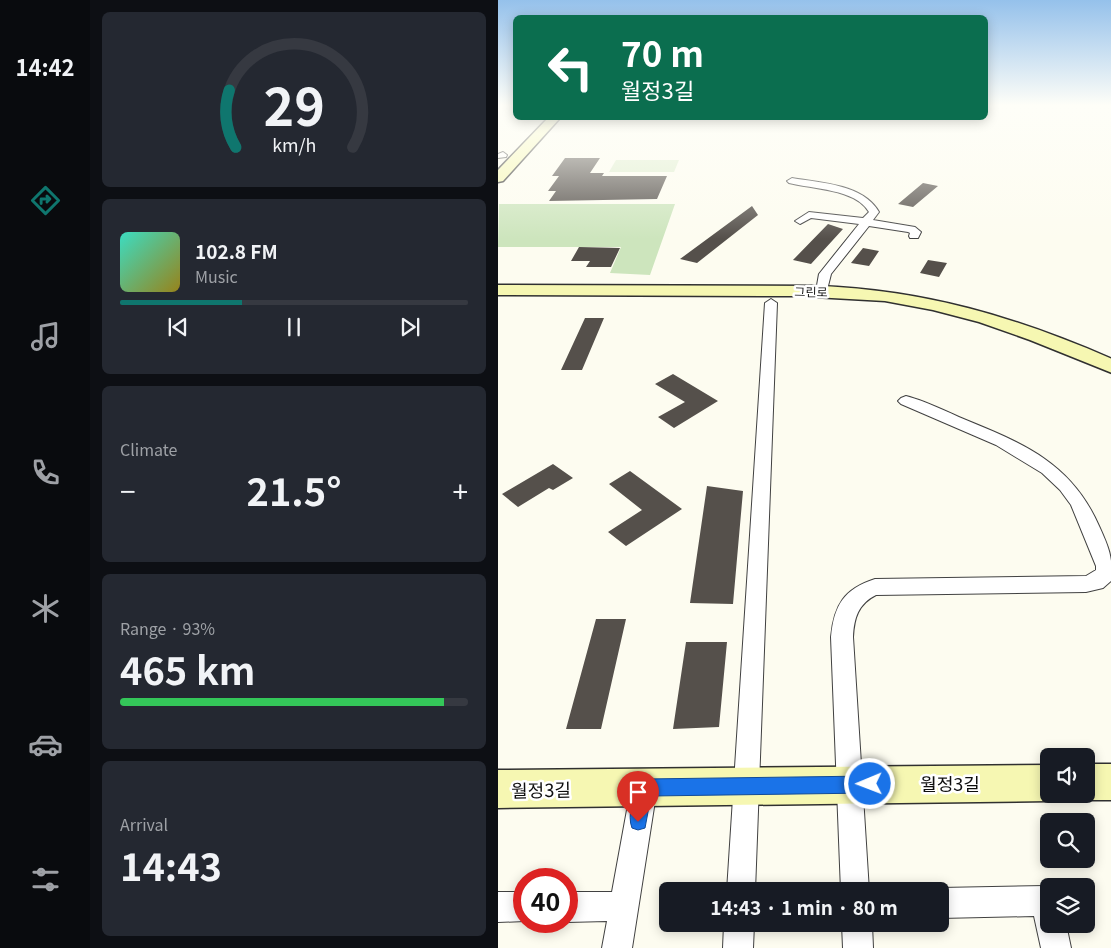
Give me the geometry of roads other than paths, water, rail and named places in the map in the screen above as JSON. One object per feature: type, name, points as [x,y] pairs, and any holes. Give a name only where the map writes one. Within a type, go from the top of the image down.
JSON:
[{"type":"street","points":[[498,178],[524,150]]},
{"type":"street","points":[[792,180],[848,192],[873,208],[874,212],[867,222],[825,274],[822,291]]},
{"type":"street","points":[[857,196],[870,192]]},
{"type":"street","points":[[800,221],[809,215],[820,215],[911,229],[916,232],[914,236]]},
{"type":"street","name":"그린로","points":[[498,290],[822,291],[890,296],[958,310],[1026,331],[1071,348],[1112,367]]},
{"type":"street","points":[[742,882],[771,303]]},
{"type":"street","points":[[855,882],[842,637],[845,611],[855,597],[866,590],[890,586],[1086,584],[1096,582],[1106,573],[1106,566],[1079,502],[1064,482],[1051,470],[1004,444],[906,401]]},
{"type":"street","points":[[1095,782],[1112,782]]},
{"type":"street","name":"월정3길","points":[[498,789],[1040,783]]},
{"type":"street","points":[[618,948],[644,788]]},
{"type":"street","points":[[949,903],[1040,901]]},
{"type":"street","points":[[578,906],[624,906]]},
{"type":"street","points":[[498,907],[513,907]]},
{"type":"street","points":[[738,948],[739,932]]},
{"type":"street","points":[[857,932],[858,948]]},
{"type":"street","points":[[1053,933],[1056,948]]}]
